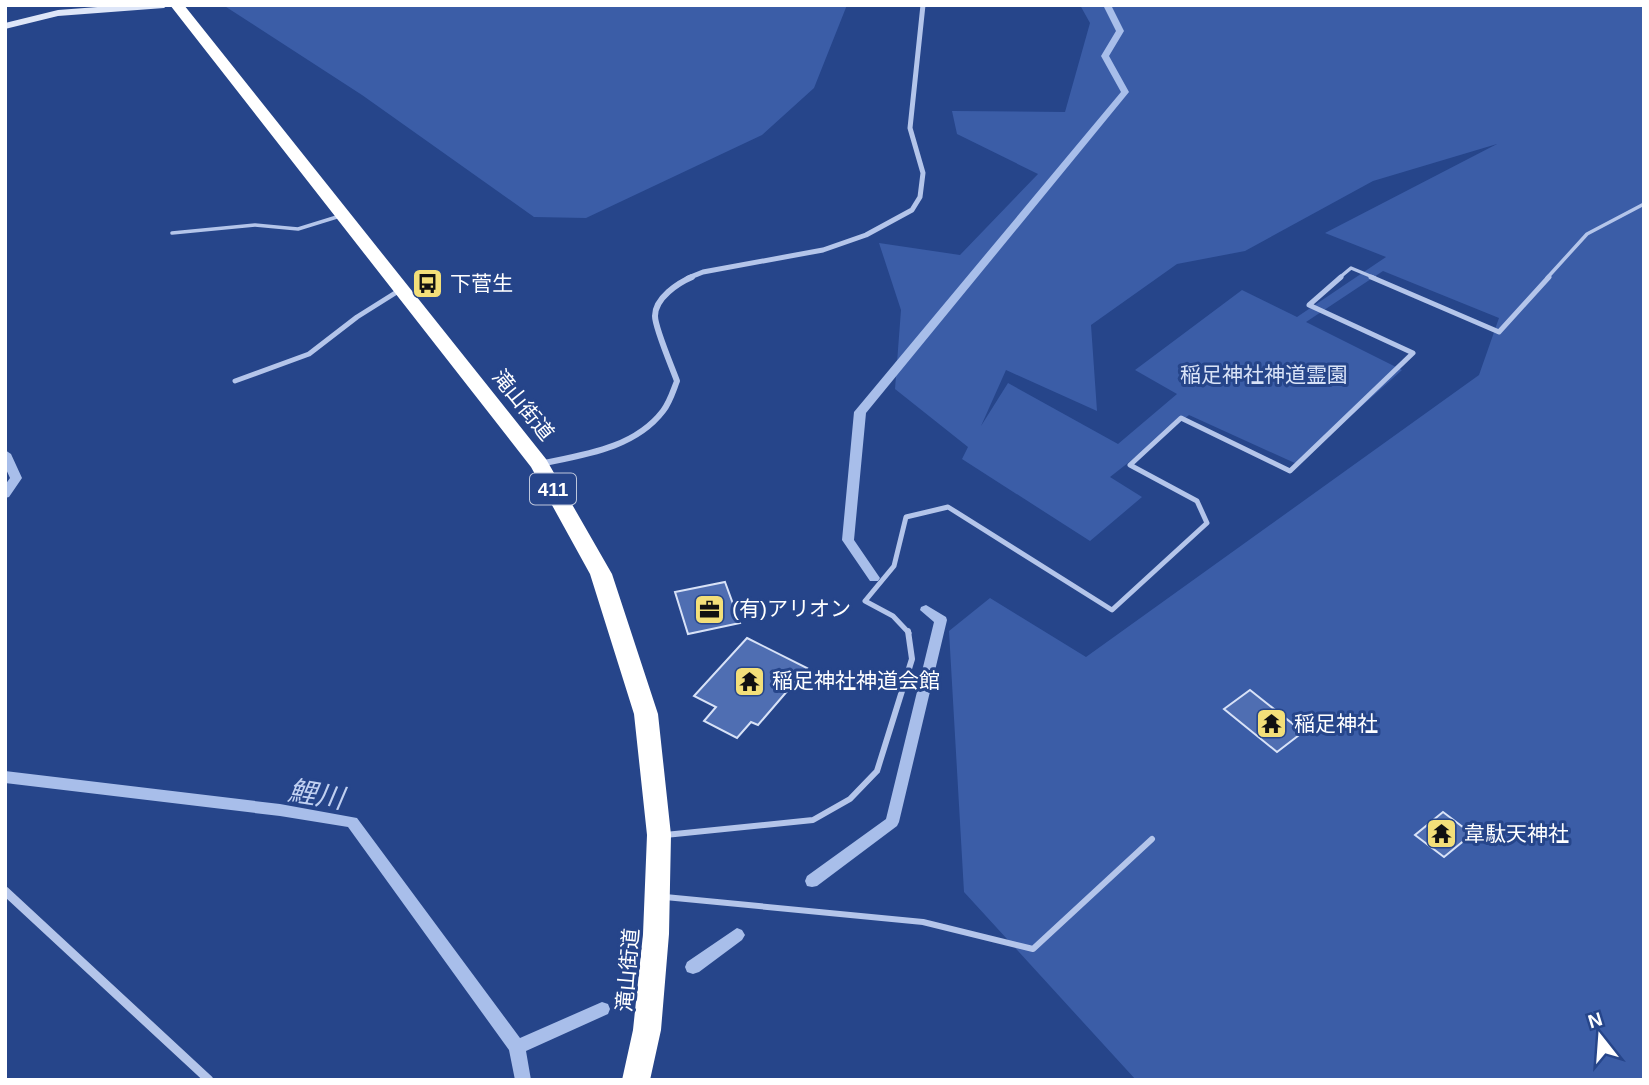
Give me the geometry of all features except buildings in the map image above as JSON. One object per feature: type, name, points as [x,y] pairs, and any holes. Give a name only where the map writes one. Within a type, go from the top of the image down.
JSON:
[{"type":"highway","name":"滝山街道","points":[[177,5],[539,464],[601,574],[646,714],[659,835],[659,896],[647,1030],[636,1080]]},
{"type":"street","points":[[5,26],[58,13],[164,5]]},
{"type":"street","points":[[539,464],[583,455],[636,437],[664,411],[677,381],[655,316],[660,300],[679,282],[703,272],[823,250],[866,235],[912,210],[920,197],[923,173],[910,128],[923,5]]},
{"type":"street","points":[[5,891],[209,1080]]},
{"type":"lane","points":[[659,835],[813,820],[850,799],[877,771],[912,659],[914,642],[905,623],[864,601],[894,566],[906,517],[948,506],[1112,610],[1207,523],[1197,501],[1130,465],[1181,418],[1290,471],[1413,353],[1309,305],[1351,268],[1499,332],[1587,234],[1644,204]]},
{"type":"lane","points":[[172,233],[256,225],[298,229],[343,216]]},
{"type":"lane","points":[[235,381],[309,354],[357,317],[400,290]]},
{"type":"lane","points":[[659,896],[923,922],[1033,949],[1152,839]]},
{"type":"green space","points":[[223,5],[847,5],[814,88],[762,135],[586,218],[534,217],[362,95]]},
{"type":"green space","name":"稲足神社神道霊園","points":[[1080,5],[1644,5],[1644,1080],[1136,1080],[964,892],[949,631],[990,598],[1086,657],[1479,375],[1499,318],[1383,271],[1306,322],[1402,370],[1297,464],[1189,415],[1110,477],[1142,497],[1090,541],[962,459],[968,447],[895,389],[901,310],[879,243],[960,255],[1038,174],[957,134],[952,111],[1065,112],[1090,23]],"holes":[[[1497,144],[1325,233],[1386,257],[1297,317],[1242,290],[1135,370],[1177,394],[1118,444],[1008,383],[981,426],[1006,370],[1097,411],[1091,325],[1177,264],[1245,251],[1373,181]]]},
{"type":"waterway","points":[[874,578],[848,540],[860,412],[1125,92],[1105,56],[1120,31],[1107,5]]},
{"type":"waterway","name":"鯉川","points":[[5,454],[16,478],[5,494]]},
{"type":"waterway","points":[[812,881],[892,822],[941,620],[926,610]]},
{"type":"waterway","name":"鯉川","points":[[5,777],[280,810],[352,822],[517,1047]]},
{"type":"waterway","points":[[693,967],[737,935]]},
{"type":"waterway","points":[[517,1047],[602,1009]]},
{"type":"waterway","name":"鯉川","points":[[517,1047],[523,1080]]},
{"type":"place","name":"下菅生","points":[[427,284]]},
{"type":"place","name":"(有)アリオン","points":[[709,609]]},
{"type":"place","name":"稲足神社神道会館","points":[[749,681]]},
{"type":"place","name":"稲足神社","points":[[1271,724]]},
{"type":"place","name":"韋駄天神社","points":[[1441,834]]}]
